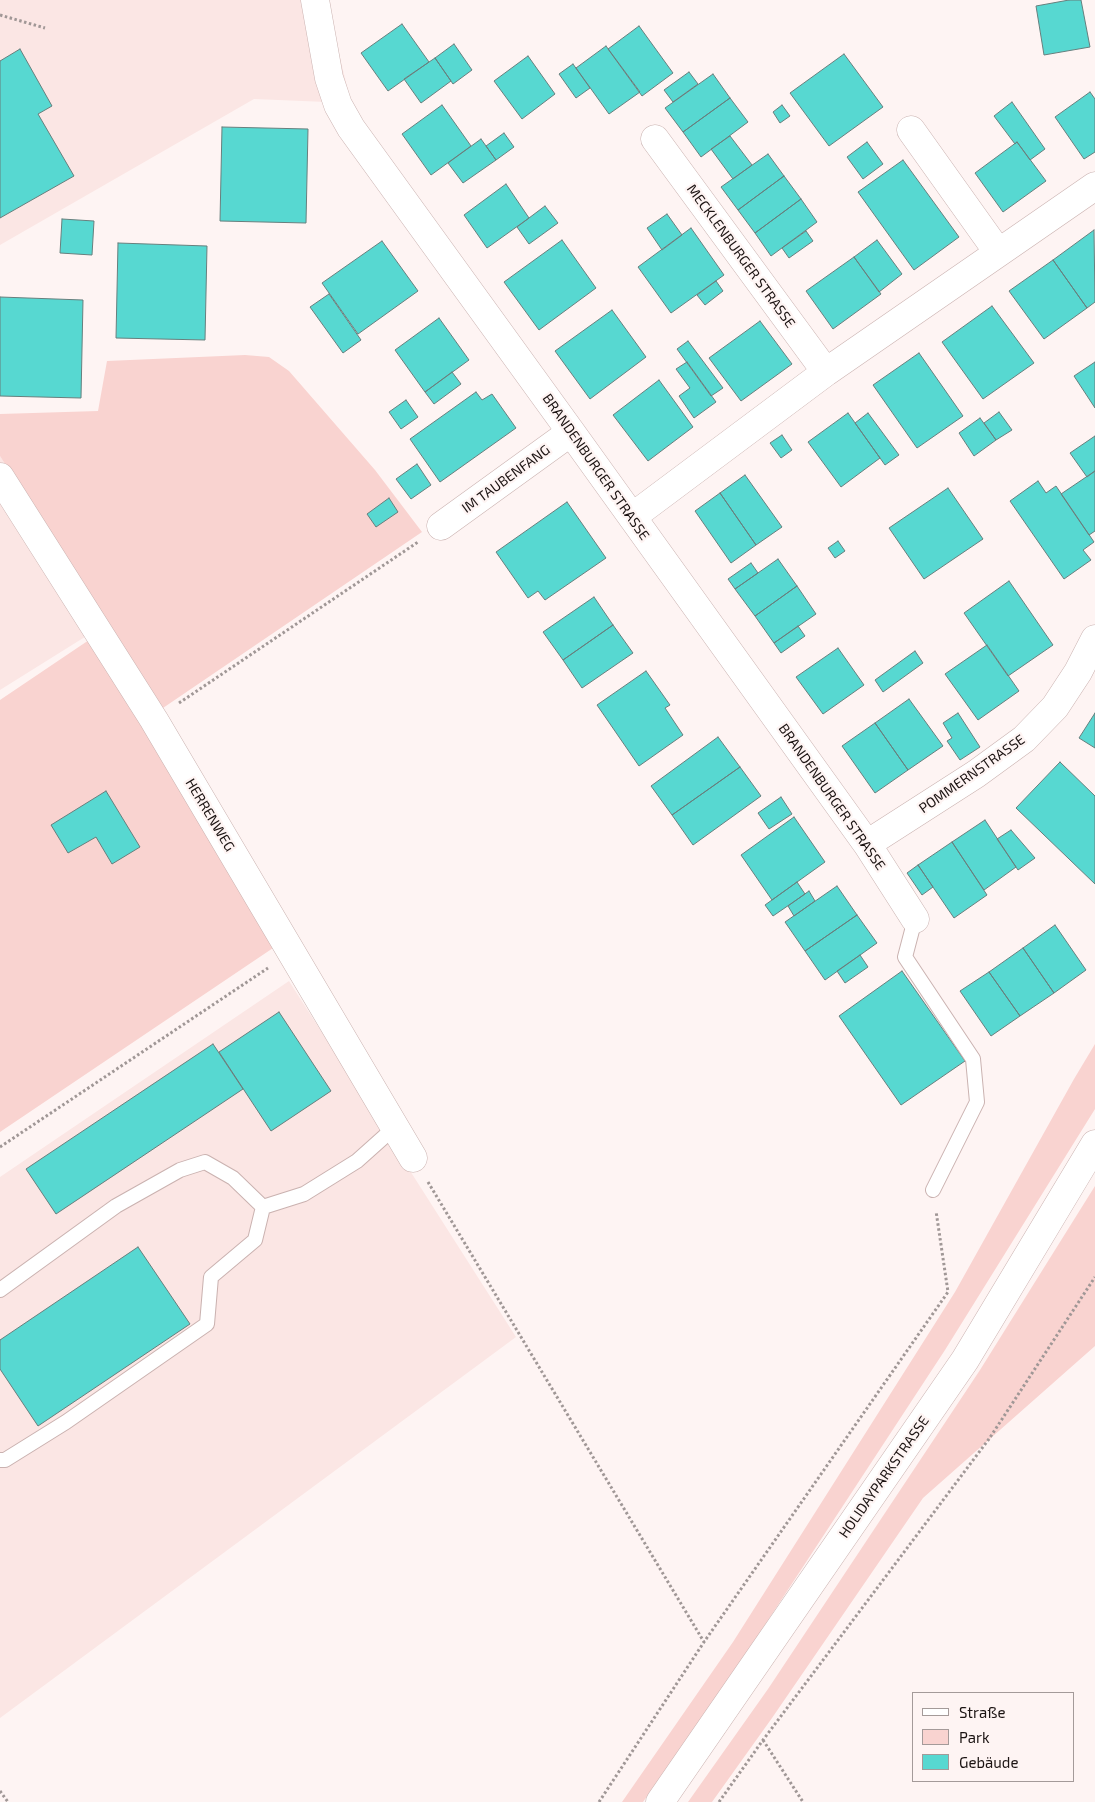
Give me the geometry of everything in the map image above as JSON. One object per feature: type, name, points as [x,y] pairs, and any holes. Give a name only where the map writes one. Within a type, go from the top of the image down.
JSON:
[{"type":"street","name":"BRANDENBURGER STRASSE","points":[[314,0],[329,78],[338,105],[351,128],[867,844],[915,918]]},
{"type":"street","points":[[912,130],[998,252]]},
{"type":"street","name":"MECKLENBURGER STRASSE","points":[[655,140],[826,372]]},
{"type":"street","points":[[632,517],[826,372],[1095,186]]},
{"type":"street","name":"IM TAUBENFANG","points":[[441,526],[571,432]]},
{"type":"street","name":"HERRENWEG","points":[[0,477],[154,720],[414,1158]]},
{"type":"street","name":"POMMERNSTRASSE","points":[[867,844],[976,774],[1024,739],[1055,707],[1078,672],[1095,639]]},
{"type":"street","name":"HOLIDAYPARKSTRASSE","points":[[660,1802],[965,1360],[1095,1144]]},
{"type":"lane","points":[[915,918],[905,957],[973,1059],[977,1102],[933,1190]]},
{"type":"lane","points":[[263,1208],[304,1194],[356,1160],[395,1127]]},
{"type":"lane","points":[[0,1290],[116,1206],[188,1167],[205,1162],[233,1178],[263,1208]]},
{"type":"lane","points":[[0,1460],[5,1460],[66,1422],[207,1324],[211,1277],[255,1240],[263,1208]]},
{"type":"path","points":[[0,15],[45,28]]},
{"type":"path","points":[[154,720],[441,526]]},
{"type":"path","points":[[0,1147],[292,953]]},
{"type":"path","points":[[414,1158],[704,1642]]},
{"type":"path","points":[[599,1802],[704,1642],[948,1292],[933,1190]]},
{"type":"path","points":[[719,1802],[763,1740],[990,1439],[1095,1278]]},
{"type":"path","points":[[763,1740],[803,1802]]},
{"type":"path","points":[[0,1791],[8,1802]]},
{"type":"shaded area","points":[[0,0],[326,0],[351,103],[254,99],[0,245]]},
{"type":"shaded area","points":[[0,456],[104,625],[0,690]]},
{"type":"shaded area","points":[[289,981],[516,1337],[0,1718],[0,1177]]},
{"type":"green space","points":[[245,355],[269,357],[289,371],[375,470],[422,532],[160,710],[104,625],[0,456],[0,414],[98,411],[107,361]]},
{"type":"green space","points":[[89,640],[279,944],[0,1132],[0,700]]},
{"type":"green space","points":[[1095,1044],[1095,1109],[945,1350],[738,1666],[643,1802],[622,1802],[733,1642],[955,1292]]},
{"type":"green space","points":[[1095,1186],[1095,1346],[923,1498],[712,1802],[688,1802],[768,1689],[980,1370]]},
{"type":"building","points":[[1069,0],[1081,0],[1090,47],[1044,55],[1036,6]]},
{"type":"building","points":[[402,24],[429,62],[388,91],[361,53]]},
{"type":"building","points":[[639,26],[673,73],[642,96],[608,49]]},
{"type":"building","points":[[454,44],[472,70],[453,84],[435,58]]},
{"type":"building","points":[[606,46],[640,92],[609,114],[576,68]]},
{"type":"building","points":[[20,49],[52,106],[38,114],[74,176],[0,218],[0,61]]},
{"type":"building","points":[[844,54],[883,107],[829,146],[790,93]]},
{"type":"building","points":[[528,56],[555,94],[522,119],[494,81]]},
{"type":"building","points":[[435,58],[451,81],[421,103],[404,79]]},
{"type":"building","points":[[573,64],[590,88],[576,98],[559,74]]},
{"type":"building","points":[[689,72],[698,84],[673,102],[664,90]]},
{"type":"building","points":[[713,74],[730,98],[683,132],[665,108]]},
{"type":"building","points":[[1090,92],[1095,99],[1095,152],[1084,159],[1055,117]]},
{"type":"building","points":[[730,98],[748,122],[701,157],[683,132]]},
{"type":"building","points":[[1012,102],[1045,149],[1030,160],[994,116]]},
{"type":"building","points":[[442,105],[471,146],[431,175],[402,134]]},
{"type":"building","points":[[782,105],[790,116],[780,123],[773,112]]},
{"type":"building","points":[[222,127],[308,129],[306,223],[220,221]]},
{"type":"building","points":[[504,133],[514,147],[496,160],[486,146]]},
{"type":"building","points":[[730,136],[752,165],[733,179],[711,149]]},
{"type":"building","points":[[481,139],[496,160],[463,183],[448,163]]},
{"type":"building","points":[[867,142],[883,164],[863,179],[847,157]]},
{"type":"building","points":[[1017,142],[1046,181],[1003,212],[975,173]]},
{"type":"building","points":[[768,154],[784,176],[738,210],[721,187]]},
{"type":"building","points":[[903,160],[959,237],[914,270],[858,192]]},
{"type":"building","points":[[784,176],[801,199],[755,233],[738,210]]},
{"type":"building","points":[[506,184],[529,218],[487,248],[464,215]]},
{"type":"building","points":[[801,199],[817,222],[771,256],[755,233]]},
{"type":"building","points":[[545,206],[558,223],[529,244],[517,227]]},
{"type":"building","points":[[667,214],[682,235],[662,250],[647,228]]},
{"type":"building","points":[[62,219],[94,221],[92,255],[60,253]]},
{"type":"building","points":[[691,228],[724,275],[671,313],[638,267]]},
{"type":"building","points":[[1094,230],[1095,302],[1087,308],[1053,260]]},
{"type":"building","points":[[806,231],[813,241],[789,258],[782,248]]},
{"type":"building","points":[[562,240],[596,288],[539,330],[504,282]]},
{"type":"building","points":[[877,240],[902,274],[879,292],[854,257]]},
{"type":"building","points":[[382,241],[418,291],[358,334],[322,283]]},
{"type":"building","points":[[118,243],[207,246],[205,340],[116,338]]},
{"type":"building","points":[[854,257],[881,294],[833,329],[806,291]]},
{"type":"building","points":[[1053,260],[1087,308],[1044,339],[1009,291]]},
{"type":"building","points":[[716,281],[723,291],[705,305],[697,295]]},
{"type":"building","points":[[329,294],[361,340],[343,353],[310,307]]},
{"type":"building","points":[[0,297],[83,300],[81,398],[0,396]]},
{"type":"building","points":[[992,306],[1034,363],[983,399],[942,342]]},
{"type":"building","points":[[612,310],[646,357],[590,399],[555,351]]},
{"type":"building","points":[[439,318],[469,360],[425,392],[395,350]]},
{"type":"building","points":[[760,321],[792,364],[741,401],[709,358]]},
{"type":"building","points":[[688,341],[723,388],[711,396],[677,349]]},
{"type":"building","points":[[919,353],[963,416],[917,448],[873,385]]},
{"type":"building","points":[[687,362],[716,402],[694,418],[679,396],[690,388],[676,369]]},
{"type":"building","points":[[1095,362],[1095,408],[1074,376]]},
{"type":"building","points":[[452,372],[461,384],[434,404],[425,392]]},
{"type":"building","points":[[659,380],[693,427],[648,461],[613,415]]},
{"type":"building","points":[[476,392],[482,400],[492,394],[516,428],[440,482],[410,439]]},
{"type":"building","points":[[406,400],[418,417],[401,429],[389,412]]},
{"type":"building","points":[[999,412],[1012,430],[996,440],[984,423]]},
{"type":"building","points":[[848,413],[880,458],[841,487],[808,442]]},
{"type":"building","points":[[868,413],[899,455],[885,465],[855,423]]},
{"type":"building","points":[[980,418],[996,440],[974,456],[959,433]]},
{"type":"building","points":[[782,435],[792,450],[781,458],[770,443]]},
{"type":"building","points":[[1095,436],[1095,471],[1087,477],[1070,453]]},
{"type":"building","points":[[417,464],[431,485],[411,499],[396,479]]},
{"type":"building","points":[[1095,471],[1095,531],[1089,535],[1061,494]]},
{"type":"building","points":[[745,475],[782,527],[756,545],[720,493]]},
{"type":"building","points":[[1038,481],[1046,493],[1056,486],[1094,542],[1083,550],[1091,560],[1064,579],[1010,501]]},
{"type":"building","points":[[948,488],[983,539],[924,579],[889,528]]},
{"type":"building","points":[[720,493],[756,545],[731,563],[695,511]]},
{"type":"building","points":[[389,498],[398,512],[376,527],[367,514]]},
{"type":"building","points":[[567,502],[606,558],[545,600],[538,591],[528,598],[496,552]]},
{"type":"building","points":[[838,541],[845,551],[835,558],[828,548]]},
{"type":"building","points":[[778,559],[797,586],[755,616],[735,589]]},
{"type":"building","points":[[751,563],[758,573],[735,589],[728,579]]},
{"type":"building","points":[[1009,581],[1053,645],[1008,676],[964,613]]},
{"type":"building","points":[[797,586],[816,614],[774,643],[755,616]]},
{"type":"building","points":[[594,597],[613,625],[563,660],[543,632]]},
{"type":"building","points":[[613,625],[633,653],[582,688],[563,660]]},
{"type":"building","points":[[798,626],[805,636],[781,653],[774,643]]},
{"type":"building","points":[[987,645],[1019,691],[978,720],[945,674]]},
{"type":"building","points":[[838,648],[864,685],[823,714],[796,677]]},
{"type":"building","points":[[915,651],[923,663],[883,692],[875,680]]},
{"type":"building","points":[[646,671],[670,705],[665,708],[683,735],[639,766],[597,705]]},
{"type":"building","points":[[909,699],[943,746],[908,770],[875,723]]},
{"type":"building","points":[[958,713],[980,747],[960,760],[947,741],[952,738],[943,723]]},
{"type":"building","points":[[1095,713],[1095,748],[1079,738]]},
{"type":"building","points":[[875,723],[908,770],[875,793],[842,746]]},
{"type":"building","points":[[718,737],[740,767],[672,815],[651,786]]},
{"type":"building","points":[[1060,762],[1095,796],[1095,884],[1016,808]]},
{"type":"building","points":[[740,767],[761,796],[693,845],[672,815]]},
{"type":"building","points":[[106,791],[140,847],[112,864],[96,837],[68,853],[51,825]]},
{"type":"building","points":[[781,797],[792,814],[769,829],[758,813]]},
{"type":"building","points":[[794,817],[825,862],[772,900],[741,855]]},
{"type":"building","points":[[985,820],[1016,867],[984,890],[952,842]]},
{"type":"building","points":[[1011,830],[1035,858],[1018,870],[997,839]]},
{"type":"building","points":[[952,842],[987,895],[954,918],[918,865]]},
{"type":"building","points":[[918,865],[933,887],[922,895],[907,873]]},
{"type":"building","points":[[797,882],[805,894],[773,916],[765,905]]},
{"type":"building","points":[[837,886],[857,915],[805,951],[785,922]]},
{"type":"building","points":[[809,891],[815,901],[794,916],[788,906]]},
{"type":"building","points":[[857,915],[877,943],[825,980],[805,951]]},
{"type":"building","points":[[1055,925],[1086,970],[1054,993],[1023,948]]},
{"type":"building","points":[[1023,948],[1054,993],[1020,1016],[989,972]]},
{"type":"building","points":[[860,955],[868,967],[845,983],[837,971]]},
{"type":"building","points":[[902,971],[965,1061],[901,1105],[839,1016]]},
{"type":"building","points":[[989,972],[1020,1016],[991,1036],[960,991]]},
{"type":"building","points":[[279,1012],[331,1091],[271,1131],[219,1052]]},
{"type":"building","points":[[213,1044],[243,1089],[56,1214],[26,1169]]},
{"type":"building","points":[[138,1247],[190,1324],[38,1426],[0,1369],[0,1340]]}]
